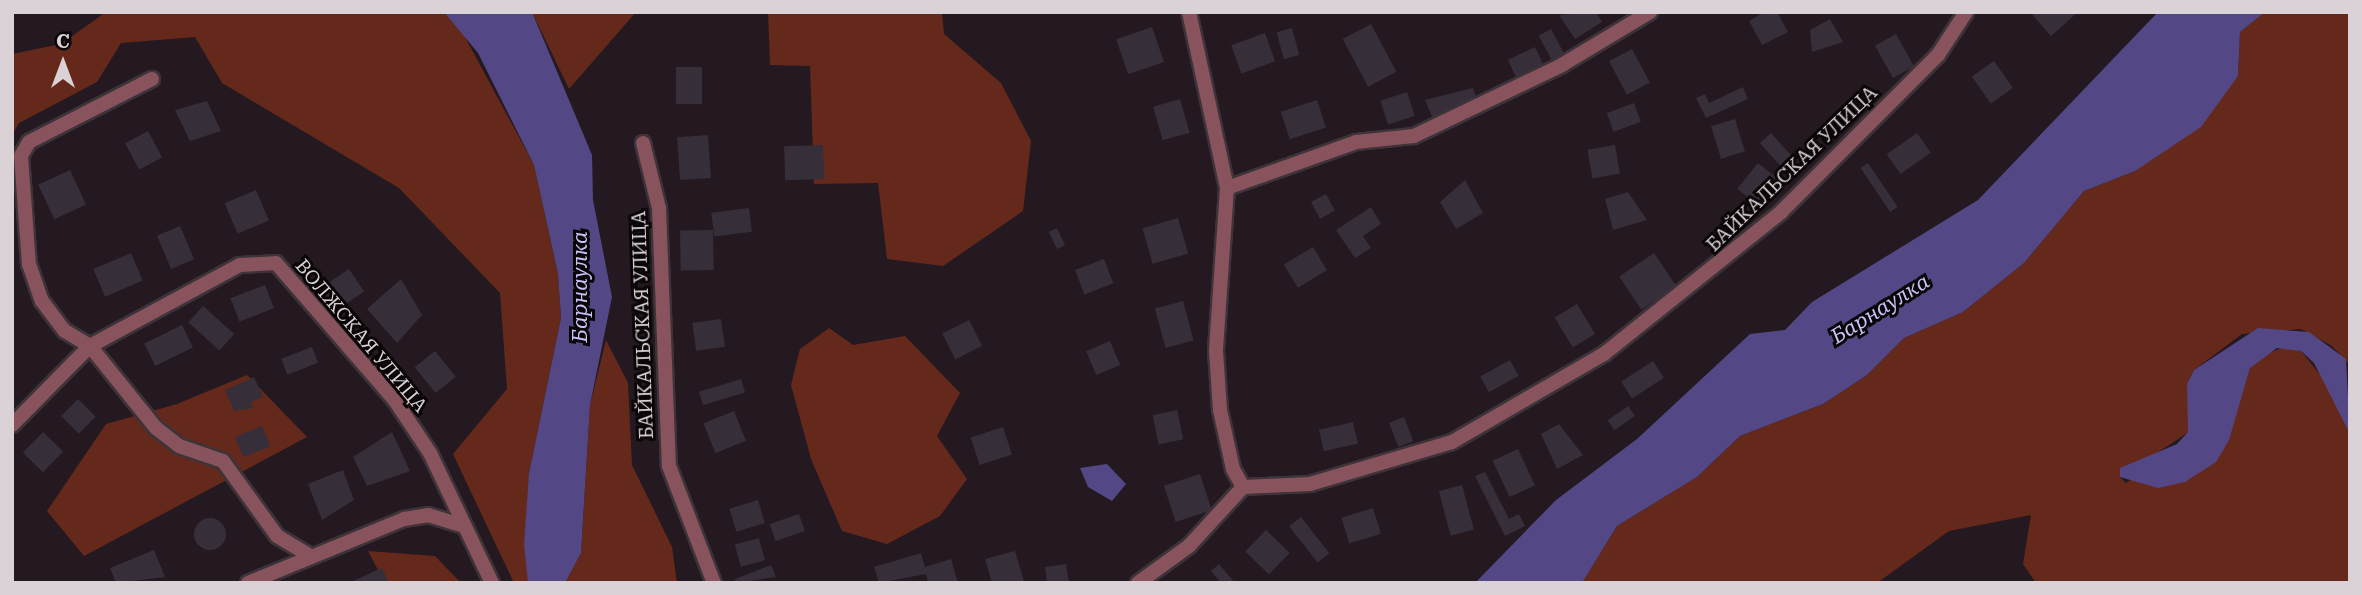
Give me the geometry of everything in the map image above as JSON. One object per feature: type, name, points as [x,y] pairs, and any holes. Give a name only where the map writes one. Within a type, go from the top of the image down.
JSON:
[{"type":"street","points":[[1138,583],[1189,546],[1243,487],[1233,469],[1220,410],[1216,351],[1227,188],[1189,12]]},
{"type":"street","name":"БАЙКАЛЬСКАЯ УЛИЦА","points":[[1243,487],[1310,484],[1452,442],[1604,354],[1781,212],[1938,55],[1966,12]]},
{"type":"street","points":[[1227,188],[1356,142],[1414,135],[1562,65],[1647,13]]},
{"type":"street","points":[[152,79],[44,131],[21,156],[29,264],[42,301],[65,331],[90,346],[156,428],[179,446],[223,461],[277,536],[310,556]]},
{"type":"street","name":"БАЙКАЛЬСКАЯ УЛИЦА","points":[[643,143],[659,208],[669,466],[714,583]]},
{"type":"street","name":"ВОЛЖСКАЯ УЛИЦА","points":[[90,346],[240,265],[276,263],[394,400],[430,453],[492,583]]},
{"type":"street","points":[[12,425],[90,346]]},
{"type":"street","points":[[248,583],[404,519],[428,515],[464,526]]},
{"type":"shaded area","points":[[106,12],[444,12],[458,24],[534,165],[558,274],[561,318],[529,473],[528,583],[514,583],[453,454],[507,389],[500,293],[399,188],[222,83],[195,37],[121,43],[97,82],[19,123],[12,135],[12,54],[61,44]]},
{"type":"shaded area","points":[[532,12],[636,12],[569,89]]},
{"type":"shaded area","points":[[768,12],[942,12],[944,34],[1001,83],[1031,141],[1023,211],[943,266],[887,259],[878,183],[814,184],[810,66],[770,65]]},
{"type":"shaded area","points":[[2265,12],[2350,12],[2350,365],[2332,346],[2301,329],[2242,334],[2194,370],[2187,384],[2189,432],[2120,477],[2126,483],[2238,407],[2250,368],[2262,356],[2286,346],[2301,351],[2335,393],[2350,434],[2350,583],[2036,583],[2023,564],[2031,515],[1949,531],[1877,583],[1582,583],[1617,526],[1697,477],[1740,436],[1823,404],[1867,375],[1904,338],[1963,312],[2024,263],[2084,191],[2135,171],[2238,76],[2240,32]]},
{"type":"shaded area","points":[[829,328],[853,345],[905,336],[960,393],[937,436],[967,479],[940,516],[887,544],[842,531],[811,459],[791,385],[800,349]]},
{"type":"shaded area","points":[[606,340],[628,383],[632,465],[672,547],[677,583],[565,583],[581,553],[590,405]]},
{"type":"shaded area","points":[[247,375],[307,437],[84,556],[47,511],[106,424],[177,404]]},
{"type":"shaded area","points":[[368,551],[435,556],[461,583],[385,583]]},
{"type":"water","name":"Барнаулка","points":[[444,12],[532,12],[592,155],[593,200],[612,297],[590,405],[581,553],[565,583],[528,583],[524,545],[529,473],[561,318],[558,274],[534,165],[478,53]]},
{"type":"water","name":"Барнаулка","points":[[2158,12],[2265,12],[2240,32],[2238,76],[2201,127],[2135,171],[2084,191],[2024,263],[1963,312],[1904,338],[1867,375],[1823,404],[1740,436],[1697,477],[1617,526],[1582,583],[1475,583],[1556,500],[1637,439],[1750,334],[1785,330],[1812,302],[1978,200]]},
{"type":"water","points":[[2258,328],[2309,332],[2346,359],[2350,434],[2314,363],[2301,351],[2277,348],[2250,368],[2229,440],[2216,462],[2185,482],[2158,488],[2120,477],[2120,468],[2177,444],[2188,432],[2187,384],[2194,370]]},
{"type":"water","points":[[1107,464],[1126,484],[1112,501],[1088,487],[1080,468]]},
{"type":"building","points":[[1596,12],[1602,22],[1575,39],[1559,15]]},
{"type":"building","points":[[1764,12],[1777,12],[1788,32],[1762,45],[1749,21]]},
{"type":"building","points":[[2030,12],[2078,12],[2051,36]]},
{"type":"building","points":[[1830,19],[1843,42],[1812,52],[1810,30]]},
{"type":"building","points":[[1371,24],[1396,72],[1368,87],[1343,39]]},
{"type":"building","points":[[1152,27],[1164,62],[1128,74],[1116,39]]},
{"type":"building","points":[[1292,28],[1299,55],[1284,59],[1277,32]]},
{"type":"building","points":[[1551,29],[1565,55],[1553,62],[1539,36]]},
{"type":"building","points":[[1265,33],[1275,61],[1241,74],[1231,45]]},
{"type":"building","points":[[1896,34],[1914,66],[1893,78],[1875,46]]},
{"type":"building","points":[[1535,47],[1544,66],[1517,79],[1508,60]]},
{"type":"building","points":[[1632,49],[1650,83],[1627,95],[1609,61]]},
{"type":"building","points":[[1994,61],[2013,88],[1991,104],[1972,76]]},
{"type":"building","points":[[676,67],[702,67],[702,104],[676,104]]},
{"type":"building","points":[[1743,87],[1748,99],[1706,118],[1696,98],[1705,94],[1709,103]]},
{"type":"building","points":[[1473,88],[1478,102],[1433,119],[1425,100]]},
{"type":"building","points":[[1407,92],[1415,116],[1388,124],[1380,101]]},
{"type":"building","points":[[1180,99],[1190,133],[1163,140],[1153,107]]},
{"type":"building","points":[[1317,100],[1326,128],[1290,139],[1281,112]]},
{"type":"building","points":[[207,101],[221,131],[190,141],[175,110]]},
{"type":"building","points":[[1634,103],[1641,122],[1614,132],[1607,113]]},
{"type":"building","points":[[1735,119],[1745,152],[1721,159],[1711,126]]},
{"type":"building","points":[[148,131],[162,157],[139,170],[125,143]]},
{"type":"building","points":[[1771,133],[1802,168],[1791,178],[1760,143]]},
{"type":"building","points":[[1917,133],[1931,153],[1900,174],[1887,154]]},
{"type":"building","points":[[708,135],[711,178],[680,180],[677,137]]},
{"type":"building","points":[[823,145],[824,179],[785,180],[784,146]]},
{"type":"building","points":[[1615,145],[1620,174],[1592,178],[1587,150]]},
{"type":"building","points":[[1758,163],[1780,181],[1759,206],[1737,189]]},
{"type":"building","points":[[1868,163],[1898,207],[1890,212],[1861,168]]},
{"type":"building","points":[[70,170],[86,204],[54,219],[38,185]]},
{"type":"building","points":[[1465,180],[1483,213],[1456,229],[1440,202]]},
{"type":"building","points":[[256,190],[269,220],[238,234],[225,203]]},
{"type":"building","points":[[1628,192],[1647,220],[1613,230],[1605,199]]},
{"type":"building","points":[[1326,194],[1335,211],[1320,219],[1311,202]]},
{"type":"building","points":[[1371,207],[1381,224],[1363,236],[1371,248],[1355,258],[1336,230]]},
{"type":"building","points":[[749,208],[752,232],[714,236],[711,213]]},
{"type":"building","points":[[1178,218],[1188,254],[1153,264],[1142,228]]},
{"type":"building","points":[[180,226],[194,259],[171,269],[157,236]]},
{"type":"building","points":[[1057,228],[1065,245],[1057,249],[1049,232]]},
{"type":"building","points":[[713,230],[714,270],[681,271],[680,231]]},
{"type":"building","points":[[1313,247],[1327,270],[1298,288],[1284,265]]},
{"type":"building","points":[[131,253],[143,281],[105,297],[93,269]]},
{"type":"building","points":[[1654,253],[1676,286],[1642,310],[1619,276]]},
{"type":"building","points":[[1104,259],[1113,283],[1084,294],[1075,270]]},
{"type":"building","points":[[349,269],[364,291],[335,311],[320,289]]},
{"type":"building","points":[[401,279],[422,315],[397,343],[367,309]]},
{"type":"building","points":[[265,285],[274,308],[239,322],[230,298]]},
{"type":"building","points":[[1183,301],[1194,341],[1166,348],[1155,309]]},
{"type":"building","points":[[1577,304],[1595,334],[1573,347],[1555,317]]},
{"type":"building","points":[[203,306],[234,334],[219,350],[188,322]]},
{"type":"building","points":[[721,319],[725,347],[696,351],[692,323]]},
{"type":"building","points":[[969,320],[982,346],[955,359],[942,334]]},
{"type":"building","points":[[182,325],[193,347],[155,366],[144,343]]},
{"type":"building","points":[[1110,341],[1120,365],[1096,375],[1086,351]]},
{"type":"building","points":[[312,347],[318,363],[287,375],[281,359]]},
{"type":"building","points":[[435,351],[456,377],[436,393],[415,367]]},
{"type":"building","points":[[1510,360],[1519,376],[1489,392],[1480,376]]},
{"type":"building","points":[[1653,361],[1664,378],[1632,398],[1621,382]]},
{"type":"building","points":[[254,377],[263,397],[251,402],[253,408],[234,411],[225,390]]},
{"type":"building","points":[[741,379],[745,392],[703,405],[699,392]]},
{"type":"building","points":[[78,399],[96,417],[79,434],[61,416]]},
{"type":"building","points":[[1628,406],[1635,416],[1614,430],[1608,420]]},
{"type":"building","points":[[1177,410],[1183,439],[1159,445],[1153,415]]},
{"type":"building","points":[[734,411],[746,441],[715,453],[703,423]]},
{"type":"building","points":[[1404,417],[1413,441],[1398,447],[1389,423]]},
{"type":"building","points":[[1353,422],[1358,443],[1324,451],[1319,430]]},
{"type":"building","points":[[1559,424],[1583,455],[1557,469],[1541,434]]},
{"type":"building","points":[[262,426],[270,446],[243,457],[235,437]]},
{"type":"building","points":[[1003,427],[1012,455],[980,465],[971,438]]},
{"type":"building","points":[[43,432],[63,451],[43,472],[23,453]]},
{"type":"building","points":[[392,432],[410,471],[367,486],[353,457]]},
{"type":"building","points":[[1518,449],[1535,485],[1510,497],[1493,461]]},
{"type":"building","points":[[343,470],[354,500],[322,520],[308,484]]},
{"type":"building","points":[[1485,472],[1509,519],[1519,514],[1525,526],[1505,536],[1475,476]]},
{"type":"building","points":[[1200,474],[1212,510],[1176,522],[1164,486]]},
{"type":"building","points":[[1462,485],[1474,529],[1451,536],[1439,491]]},
{"type":"building","points":[[758,500],[765,523],[736,532],[729,509]]},
{"type":"building","points":[[1373,508],[1381,534],[1349,543],[1341,518]]},
{"type":"building","points":[[799,514],[805,531],[776,541],[770,524]]},
{"type":"building","points":[[1301,517],[1329,553],[1318,562],[1289,526]]},
{"type":"building","points":[[210,518],[221,523],[226,534],[221,545],[210,550],[199,545],[194,534],[199,523]]},
{"type":"building","points":[[1266,530],[1290,553],[1269,575],[1245,552]]},
{"type":"building","points":[[759,538],[765,560],[741,567],[735,544]]},
{"type":"building","points":[[154,550],[165,577],[116,583],[110,568]]},
{"type":"building","points":[[1015,551],[1024,581],[992,583],[985,559]]},
{"type":"building","points":[[921,553],[925,567],[951,559],[958,583],[928,583],[926,574],[879,583],[874,567]]},
{"type":"building","points":[[1066,564],[1069,583],[1047,583],[1045,567]]},
{"type":"building","points":[[1219,564],[1235,583],[1221,583],[1211,571]]},
{"type":"building","points":[[771,565],[776,577],[736,583],[735,579]]},
{"type":"building","points":[[382,568],[389,583],[356,583],[355,580]]}]
